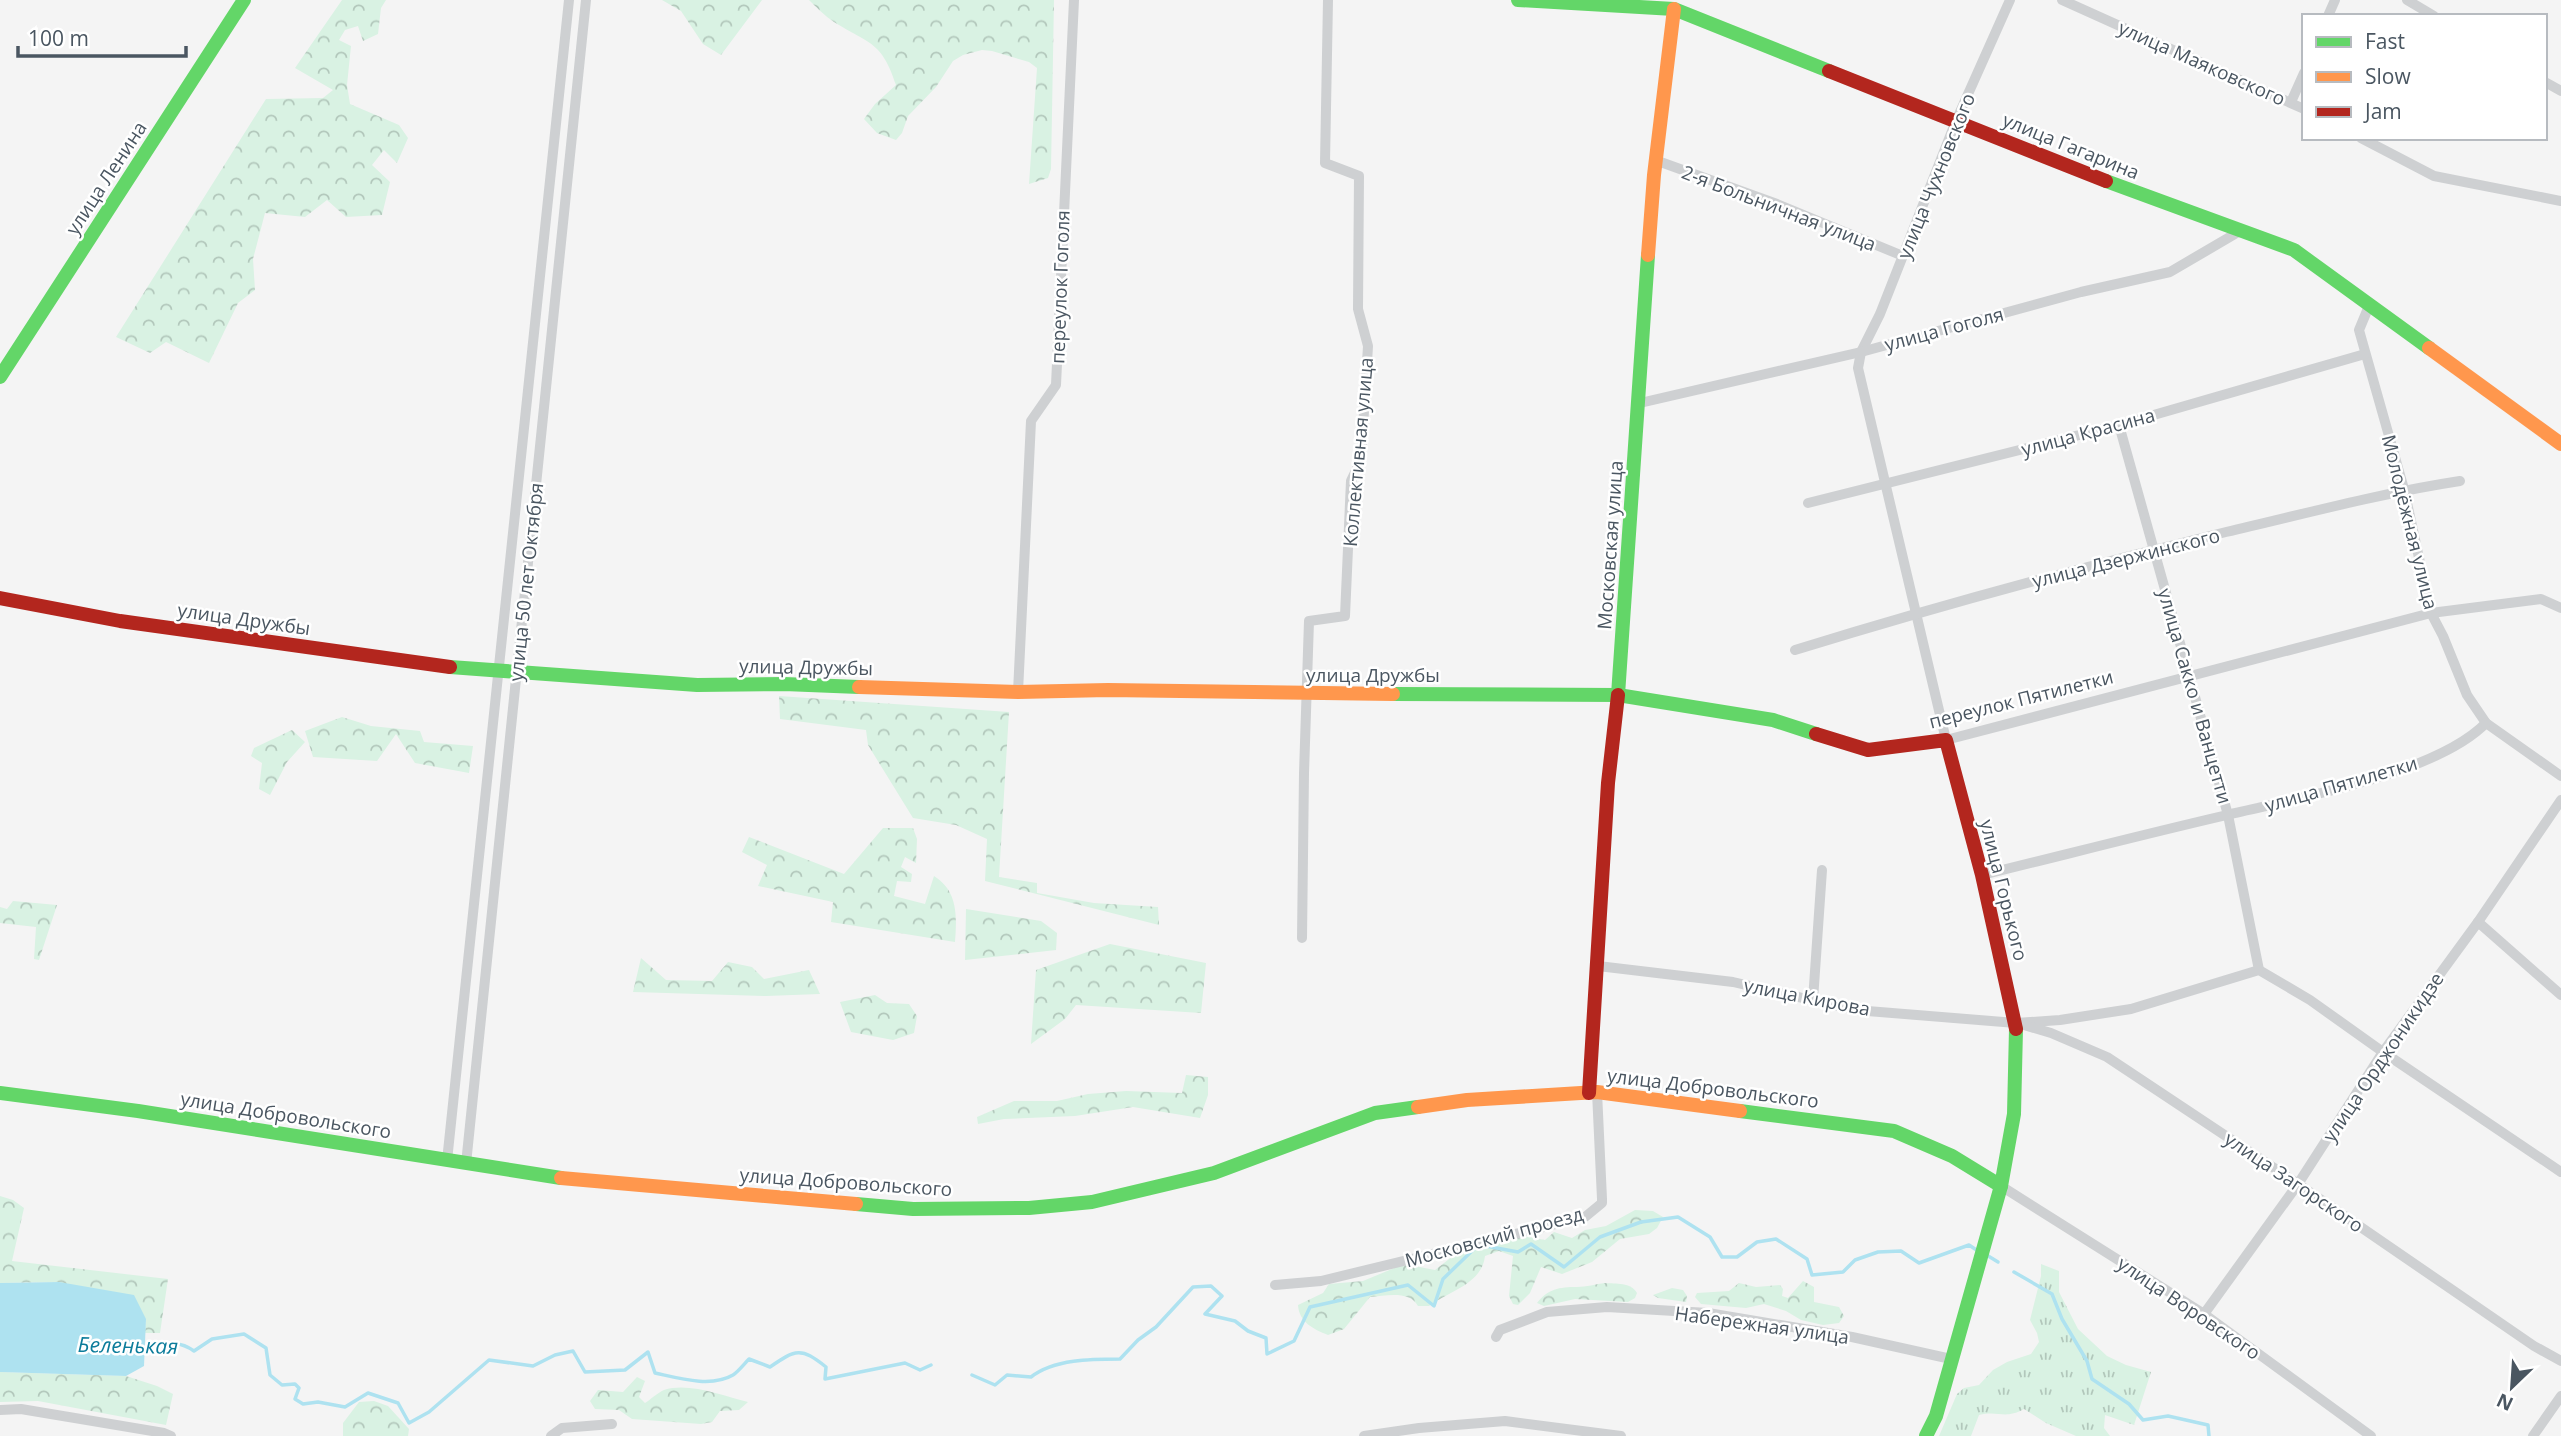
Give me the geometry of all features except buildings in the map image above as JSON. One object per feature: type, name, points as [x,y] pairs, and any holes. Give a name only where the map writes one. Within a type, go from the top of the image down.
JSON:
[{"type":"street","name":"улица Ленина","points":[[0,377],[244,0]]},
{"type":"street","name":"улица 50 лет Октября","points":[[447,1161],[569,0]]},
{"type":"street","name":"улица 50 лет Октября","points":[[466,1164],[586,0]]},
{"type":"street","name":"переулок Гоголя","points":[[1018,692],[1031,421],[1056,385],[1074,0]]},
{"type":"street","name":"Коллективная улица","points":[[1302,938],[1309,621],[1345,616],[1351,481],[1361,460],[1368,345],[1358,309],[1359,176],[1325,163],[1328,0]]},
{"type":"street","name":"улица Гагарина","points":[[1518,0],[1674,4],[2140,195],[2294,250],[2561,444]]},
{"type":"street","name":"улица Чухновского","points":[[1861,352],[1880,314],[1956,121],[2010,0]]},
{"type":"street","name":"улица Маяковского","points":[[2062,0],[2302,108]]},
{"type":"street","points":[[2407,0],[2431,14]]},
{"type":"street","name":"Московская улица","points":[[1593,1092],[1608,783],[1618,695],[1655,160],[1674,4]]},
{"type":"street","points":[[2291,102],[2302,77]]},
{"type":"street","points":[[2365,140],[2434,176],[2561,201]]},
{"type":"street","name":"2-я Больничная улица","points":[[1655,160],[1777,204],[1903,256]]},
{"type":"street","name":"улица Гоголя","points":[[1640,403],[1861,352],[2081,292],[2170,271],[2240,231]]},
{"type":"street","name":"Молодёжная улица","points":[[2369,306],[2359,330],[2404,489],[2431,613],[2467,695],[2486,723],[2561,776]]},
{"type":"street","name":"улица Горького","points":[[1861,352],[1858,368],[2016,1023],[2014,1115],[2001,1186],[1936,1416],[1926,1436]]},
{"type":"street","name":"улица Красина","points":[[1808,503],[2119,425],[2365,354]]},
{"type":"street","name":"улица Сакко и Ванцетти","points":[[2119,425],[2228,815],[2259,970]]},
{"type":"street","name":"улица Дзержинского","points":[[1795,650],[1917,613],[2154,550],[2404,489],[2460,481]]},
{"type":"street","name":"улица Дружбы","points":[[0,598],[120,621],[429,665],[697,685],[784,684],[1018,692],[1108,690],[1307,695],[1618,695]]},
{"type":"street","name":"переулок Пятилетки","points":[[1618,695],[1773,720],[1868,750],[1946,740],[2431,613],[2541,599],[2561,608]]},
{"type":"street","name":"улица Пятилетки","points":[[1982,875],[2319,794],[2419,763],[2475,735],[2486,723]]},
{"type":"street","name":"улица Орджоникидзе","points":[[2204,1314],[2298,1184],[2383,1052],[2478,922],[2561,800]]},
{"type":"street","points":[[1813,1000],[1822,870]]},
{"type":"street","points":[[2478,922],[2561,995]]},
{"type":"street","name":"улица Кирова","points":[[1598,966],[1733,982],[1854,1010],[2016,1023]]},
{"type":"street","points":[[2016,1023],[2060,1020],[2131,1009],[2259,970],[2311,1000],[2561,1172]]},
{"type":"street","name":"улица Загорского","points":[[2016,1023],[2051,1033],[2107,1057],[2534,1346],[2561,1361]]},
{"type":"street","name":"улица Добровольского","points":[[0,1093],[138,1111],[541,1176],[913,1209],[1029,1208],[1092,1202],[1214,1173],[1375,1113],[1467,1100],[1593,1092],[1895,1131],[1952,1156],[2001,1186]]},
{"type":"street","name":"Московский проезд","points":[[1275,1285],[1321,1281],[1585,1217],[1602,1203],[1593,1092]]},
{"type":"street","name":"улица Воровского","points":[[2001,1186],[2204,1314],[2371,1436]]},
{"type":"street","name":"Набережная улица","points":[[1496,1337],[1500,1330],[1547,1312],[1607,1307],[1708,1313],[1848,1336],[1951,1359]]},
{"type":"street","points":[[2533,1436],[2561,1396]]},
{"type":"street","points":[[0,1410],[20,1409],[171,1436]]},
{"type":"street","points":[[1364,1436],[1419,1428],[1505,1421],[1621,1436]]},
{"type":"street","points":[[551,1436],[562,1428],[612,1424]]},
{"type":"green space","points":[[342,0],[386,0],[381,8],[378,34],[363,41],[358,26],[345,30],[339,40],[351,46],[347,85],[350,104],[399,125],[408,138],[397,163],[384,150],[372,165],[390,182],[382,215],[346,217],[327,200],[305,217],[265,213],[253,259],[255,290],[238,303],[209,363],[166,342],[150,353],[116,337],[266,99],[323,98],[333,90],[295,68]]},
{"type":"green space","points":[[662,0],[762,0],[721,55],[703,44],[681,11]]},
{"type":"green space","points":[[809,0],[1054,0],[1051,169],[1048,178],[1029,184],[1037,68],[1029,62],[992,51],[982,50],[963,55],[953,61],[936,87],[908,116],[902,133],[896,140],[877,133],[864,119],[875,104],[896,85],[885,60],[873,45],[831,20]]},
{"type":"green space","points":[[779,696],[1009,712],[999,877],[1037,883],[1037,893],[1094,903],[1158,907],[1159,925],[985,881],[987,839],[956,825],[913,818],[868,745],[866,730],[780,719]]},
{"type":"green space","points":[[342,717],[371,726],[420,731],[424,742],[473,746],[469,773],[415,763],[396,734],[377,761],[313,757],[305,731]]},
{"type":"green space","points":[[292,730],[305,742],[287,762],[270,795],[259,789],[262,763],[251,756],[254,748]]},
{"type":"green space","points":[[883,828],[913,828],[917,839],[916,863],[905,857],[901,867],[912,874],[911,882],[897,881],[894,896],[925,904],[934,876],[942,882],[952,897],[956,914],[955,942],[831,922],[833,902],[758,886],[767,865],[742,852],[749,837],[844,874]]},
{"type":"green space","points":[[13,901],[57,905],[39,960],[34,959],[36,927],[0,923],[0,907],[7,909]]},
{"type":"green space","points":[[966,909],[1041,921],[1057,933],[1056,950],[965,960]]},
{"type":"green space","points":[[1110,944],[1206,963],[1201,1013],[1076,1005],[1065,1019],[1031,1044],[1036,970]]},
{"type":"green space","points":[[641,958],[666,980],[712,981],[728,962],[752,967],[764,979],[809,970],[820,994],[766,996],[633,992]]},
{"type":"green space","points":[[875,995],[887,1003],[909,1004],[917,1016],[914,1033],[893,1040],[851,1032],[840,1002]]},
{"type":"green space","points":[[1186,1075],[1208,1077],[1208,1095],[1200,1118],[1133,1107],[1075,1116],[1004,1119],[978,1124],[977,1117],[1014,1101],[1057,1101],[1088,1094],[1126,1091],[1182,1093]]},
{"type":"green space","points":[[0,1196],[13,1200],[24,1208],[12,1261],[168,1279],[160,1333],[145,1333],[146,1319],[59,1282],[0,1283]]},
{"type":"green space","points":[[1635,1210],[1653,1211],[1663,1217],[1657,1228],[1649,1234],[1620,1239],[1592,1262],[1562,1274],[1541,1267],[1530,1293],[1518,1305],[1513,1304],[1509,1296],[1513,1256],[1499,1251],[1485,1256],[1483,1266],[1471,1280],[1429,1306],[1418,1306],[1403,1296],[1370,1297],[1344,1329],[1328,1335],[1308,1324],[1299,1311],[1298,1305],[1323,1293],[1329,1284],[1363,1281],[1404,1264],[1435,1270],[1462,1249],[1523,1236],[1545,1240],[1554,1232],[1572,1238],[1585,1230],[1606,1226]]},
{"type":"green space","points":[[2041,1264],[2059,1271],[2059,1292],[2078,1329],[2107,1356],[2151,1372],[2134,1425],[2105,1415],[2104,1428],[2110,1436],[2076,1436],[2046,1423],[2024,1409],[2011,1414],[1979,1415],[1971,1436],[1939,1436],[1957,1394],[1964,1388],[1979,1385],[1993,1370],[2007,1362],[2031,1354],[2039,1342],[2030,1320],[2041,1276]]},
{"type":"green space","points":[[1803,1281],[1814,1287],[1814,1302],[1839,1307],[1844,1316],[1839,1323],[1823,1325],[1801,1320],[1786,1311],[1764,1304],[1746,1308],[1701,1304],[1695,1297],[1697,1293],[1729,1291],[1739,1283],[1756,1287],[1780,1285],[1783,1289],[1782,1296],[1788,1298]]},
{"type":"green space","points":[[1605,1283],[1631,1287],[1637,1293],[1635,1298],[1628,1302],[1575,1299],[1544,1306],[1537,1303],[1554,1290]]},
{"type":"green space","points":[[1672,1288],[1683,1290],[1687,1296],[1686,1302],[1653,1295]]},
{"type":"green space","points":[[0,1372],[126,1376],[173,1394],[166,1425],[38,1401],[0,1402]]},
{"type":"green space","points":[[637,1377],[645,1381],[639,1397],[645,1403],[664,1390],[674,1388],[706,1391],[748,1402],[739,1410],[720,1411],[712,1422],[701,1424],[632,1419],[619,1410],[595,1409],[590,1401],[598,1390],[623,1392]]},
{"type":"green space","points":[[374,1401],[388,1406],[409,1429],[408,1436],[343,1436],[343,1423],[359,1402]]},
{"type":"water","points":[[59,1282],[134,1295],[146,1319],[144,1366],[126,1376],[0,1372],[0,1283]]},
{"type":"waterway","name":"Беленькая","points":[[1486,1246],[1518,1252],[1531,1244],[1564,1267],[1600,1237],[1641,1222],[1678,1217],[1710,1237],[1722,1257],[1737,1257],[1757,1242],[1776,1239],[1807,1259],[1812,1275],[1843,1272],[1855,1260],[1878,1252],[1901,1251],[1919,1263],[1969,1245],[1978,1251]]},
{"type":"waterway","name":"Беленькая","points":[[972,1375],[995,1385],[1007,1375],[1031,1377],[1062,1363],[1120,1359],[1138,1340],[1156,1327],[1193,1287],[1211,1286],[1222,1296],[1205,1314],[1235,1321],[1248,1331],[1266,1338],[1267,1354],[1294,1341],[1310,1307],[1408,1285],[1434,1306],[1443,1279],[1475,1248]]},
{"type":"waterway","name":"Беленькая","points":[[1985,1254],[1998,1262]]},
{"type":"waterway","name":"Беленькая","points":[[2014,1272],[2052,1294],[2062,1319],[2087,1361],[2092,1379],[2129,1404],[2143,1420],[2168,1416],[2208,1425],[2209,1436]]},
{"type":"waterway","name":"Беленькая","points":[[142,1350],[175,1344],[194,1351],[212,1339],[244,1334],[266,1348],[270,1375],[282,1385],[295,1384],[299,1388],[295,1399],[303,1404],[318,1402],[345,1407],[368,1393],[398,1403],[409,1423],[429,1412],[489,1360],[533,1366],[555,1355],[573,1351],[585,1372],[625,1370],[648,1352],[655,1373],[705,1381],[733,1375],[749,1359],[770,1367],[798,1353],[804,1353],[826,1367],[825,1379],[905,1363],[920,1370],[931,1365]]},
{"type":"traffic: fast","points":[[0,377],[244,0]]},
{"type":"traffic: fast","points":[[1518,0],[1674,9],[1829,71]]},
{"type":"traffic: fast","points":[[2106,181],[2294,250],[2429,348]]},
{"type":"traffic: fast","points":[[1618,695],[1648,255]]},
{"type":"traffic: fast","points":[[450,667],[697,685],[859,687]]},
{"type":"traffic: fast","points":[[1393,694],[1618,695],[1773,720],[1816,734]]},
{"type":"traffic: fast","points":[[1926,1436],[1936,1416],[2001,1186],[2014,1114],[2016,1029]]},
{"type":"traffic: fast","points":[[0,1093],[138,1111],[561,1178]]},
{"type":"traffic: fast","points":[[856,1204],[913,1209],[1029,1208],[1092,1202],[1214,1173],[1375,1113],[1418,1107]]},
{"type":"traffic: fast","points":[[1740,1111],[1894,1131],[1952,1156],[2001,1186]]},
{"type":"traffic: slow","points":[[1648,255],[1654,175],[1674,9]]},
{"type":"traffic: slow","points":[[2429,348],[2561,444]]},
{"type":"traffic: slow","points":[[859,687],[1018,692],[1108,690],[1393,694]]},
{"type":"traffic: slow","points":[[1418,1107],[1467,1100],[1597,1092],[1740,1111]]},
{"type":"traffic: slow","points":[[561,1178],[856,1204]]},
{"type":"traffic: jam","points":[[1829,71],[2106,181]]},
{"type":"traffic: jam","points":[[0,598],[120,621],[450,667]]},
{"type":"traffic: jam","points":[[1589,1093],[1608,783],[1618,695]]},
{"type":"traffic: jam","points":[[1816,734],[1868,750],[1946,740],[1982,875],[2016,1029]]}]
